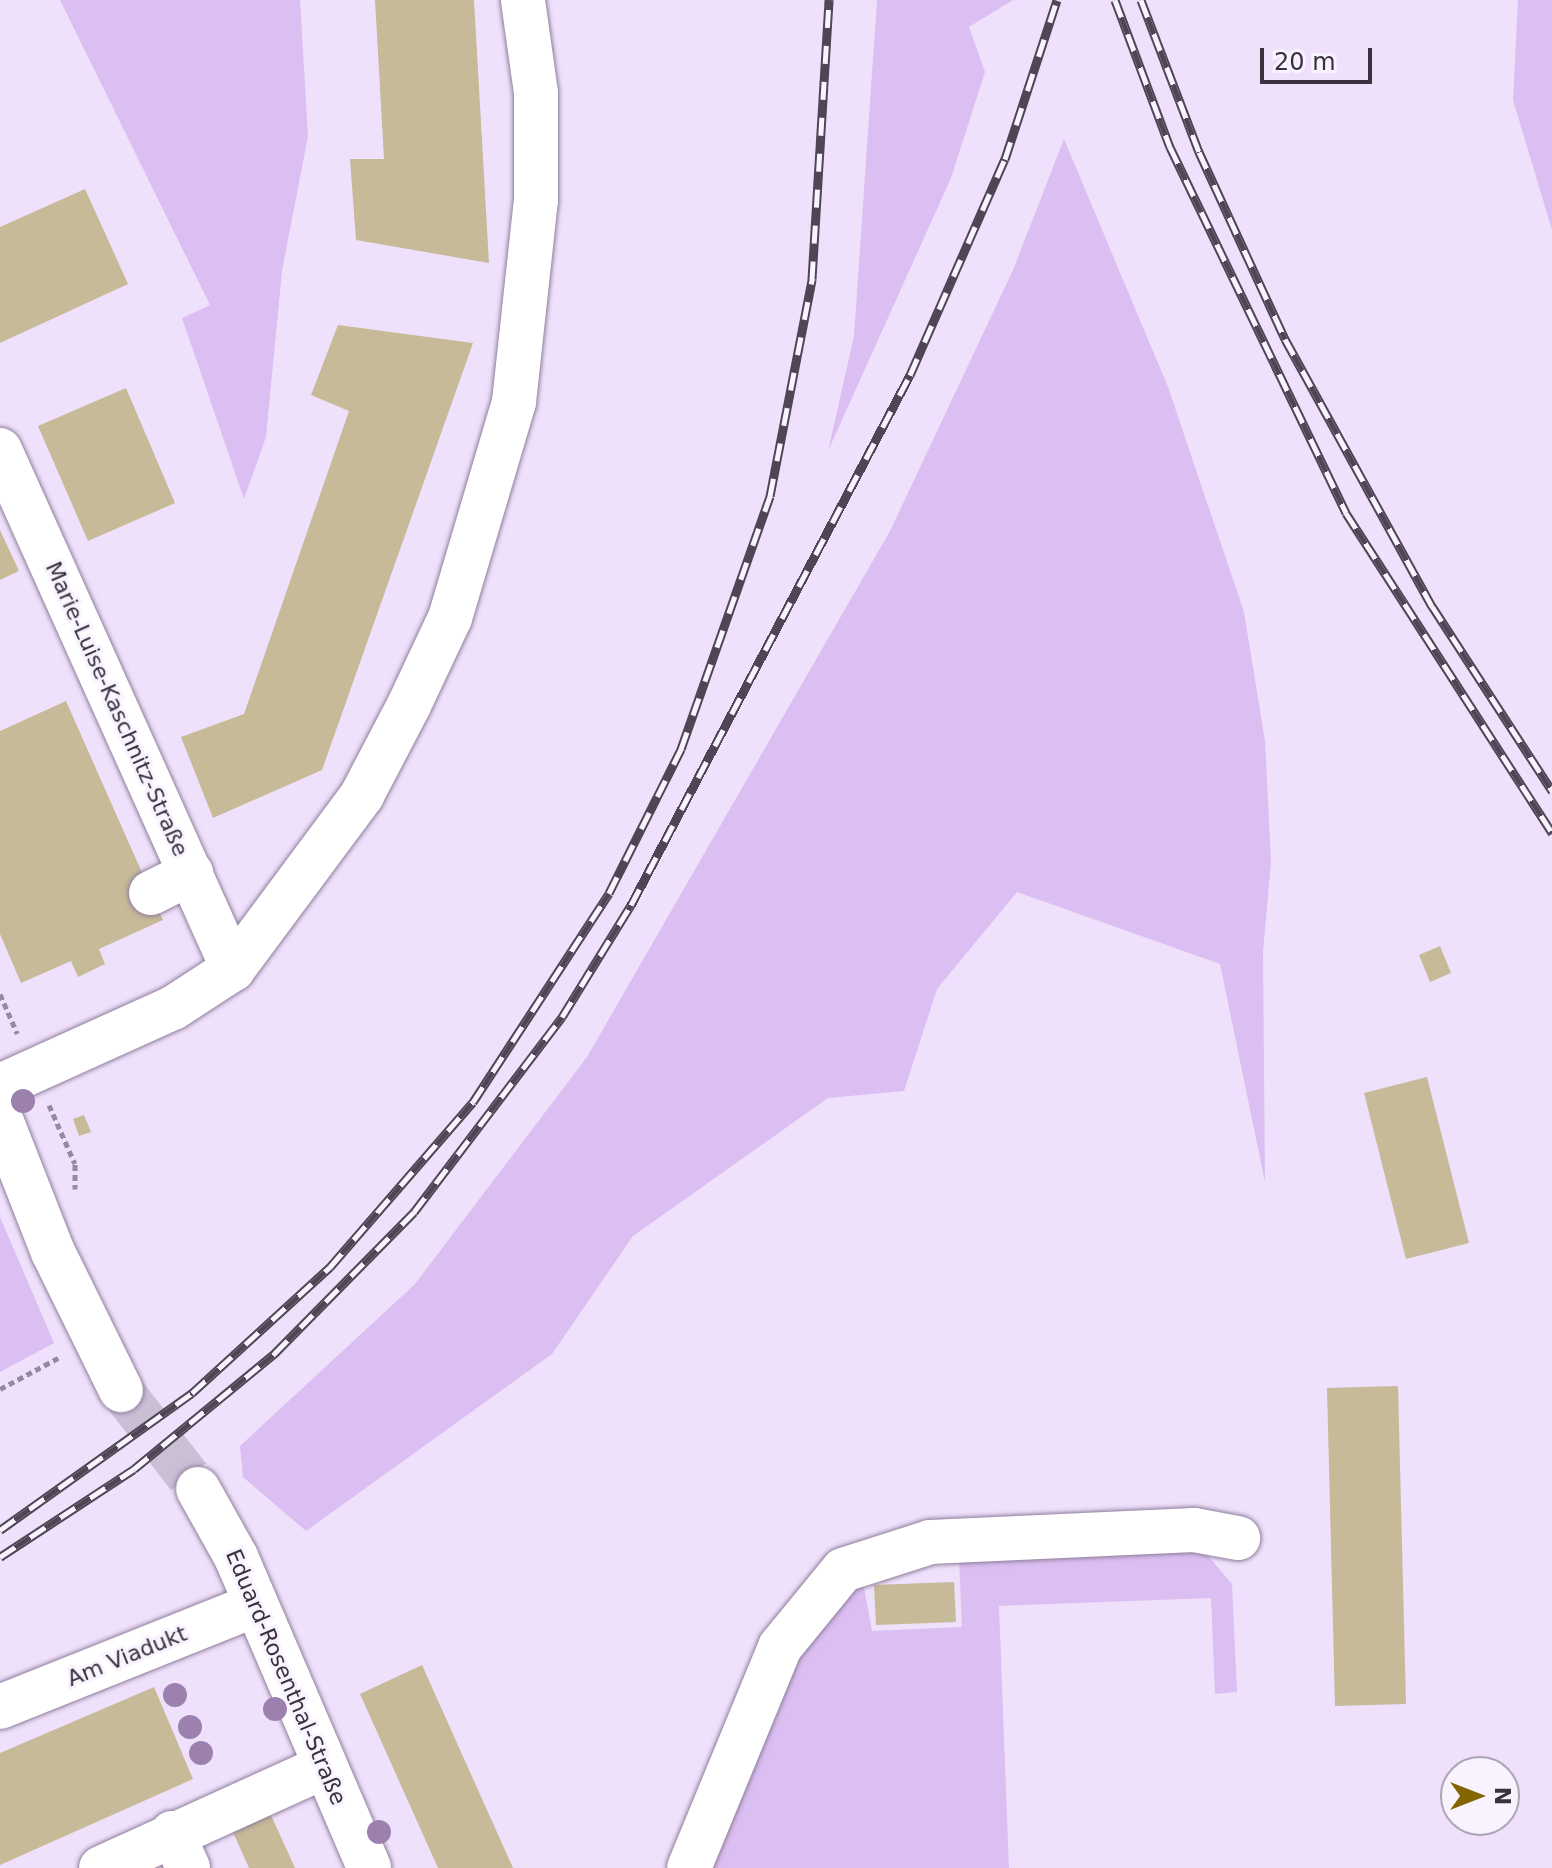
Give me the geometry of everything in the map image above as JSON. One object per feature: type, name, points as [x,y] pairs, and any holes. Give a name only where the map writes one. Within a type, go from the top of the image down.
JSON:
[{"type":"street","points":[[0,1086],[173,1008],[233,969],[362,795],[450,618],[491,496],[514,402],[536,201],[536,93],[523,0]]},
{"type":"street","name":"Marie-Luise-Kaschnitz-Straße","points":[[0,450],[233,969]]},
{"type":"street","points":[[151,893],[191,873]]},
{"type":"street","points":[[0,1117],[92,1339],[121,1390]]},
{"type":"street","name":"Eduard-Rosenthal-Straße","points":[[198,1489],[369,1868]]},
{"type":"street","points":[[689,1868],[780,1647],[843,1570],[930,1542],[1194,1530],[1238,1538]]},
{"type":"street","name":"Am Viadukt","points":[[0,1707],[253,1606]]},
{"type":"street","points":[[101,1868],[180,1850],[324,1767]]},
{"type":"path","points":[[0,1389],[92,1339]]},
{"type":"shaded area","points":[[60,0],[300,0],[308,136],[282,271],[266,437],[244,499],[182,318],[210,305]]},
{"type":"shaded area","points":[[877,0],[1013,0],[969,27],[985,72],[951,178],[828,451],[854,336]]},
{"type":"shaded area","points":[[1518,0],[1552,0],[1552,230],[1513,100]]},
{"type":"shaded area","points":[[1064,139],[1168,387],[1244,612],[1265,741],[1271,861],[1263,952],[1265,1182],[1220,964],[1017,892],[937,989],[904,1091],[828,1098],[633,1236],[552,1354],[306,1531],[243,1477],[240,1446],[415,1284],[587,1057],[890,531],[1013,270]]},
{"type":"shaded area","points":[[0,1217],[54,1343],[0,1372]]},
{"type":"shaded area","points":[[1204,1551],[1232,1584],[1237,1692],[1215,1694],[1211,1598],[999,1606],[1009,1868],[707,1868],[790,1662],[862,1577],[872,1631],[962,1627],[959,1559]]},
{"type":"building","points":[[375,0],[474,0],[489,263],[356,240],[350,159],[384,159]]},
{"type":"building","points":[[85,189],[128,284],[0,343],[0,227]]},
{"type":"building","points":[[338,325],[473,343],[322,770],[213,818],[181,737],[244,714],[349,411],[311,395]]},
{"type":"building","points":[[126,388],[175,503],[88,541],[38,426]]},
{"type":"building","points":[[0,530],[19,571],[0,580]]},
{"type":"building","points":[[66,701],[163,920],[99,949],[105,964],[78,977],[71,961],[21,983],[0,934],[0,731]]},
{"type":"building","points":[[1440,946],[1451,973],[1430,982],[1419,955]]},
{"type":"building","points":[[1427,1077],[1469,1243],[1406,1259],[1364,1093]]},
{"type":"building","points":[[84,1115],[91,1132],[79,1136],[73,1119]]},
{"type":"building","points":[[1398,1386],[1406,1704],[1335,1706],[1327,1388]]},
{"type":"building","points":[[954,1582],[956,1622],[876,1625],[874,1585]]},
{"type":"building","points":[[422,1665],[513,1868],[438,1868],[360,1694]]},
{"type":"building","points":[[154,1687],[193,1779],[0,1865],[0,1753]]},
{"type":"building","points":[[270,1813],[295,1868],[249,1868],[232,1830]]},
{"type":"tunnel","points":[[121,1390],[198,1489]]},
{"type":"railway","points":[[0,1530],[192,1393],[330,1267],[473,1102],[609,893],[681,749],[770,496],[812,279],[829,0]]},
{"type":"railway","points":[[0,1557],[134,1469],[275,1353],[414,1212],[562,1017],[631,905],[910,375],[1005,159],[1057,0]]},
{"type":"railway","points":[[1115,0],[1170,147],[1346,513],[1552,833]]},
{"type":"railway","points":[[1141,0],[1199,152],[1285,339],[1432,606],[1552,791]]}]
